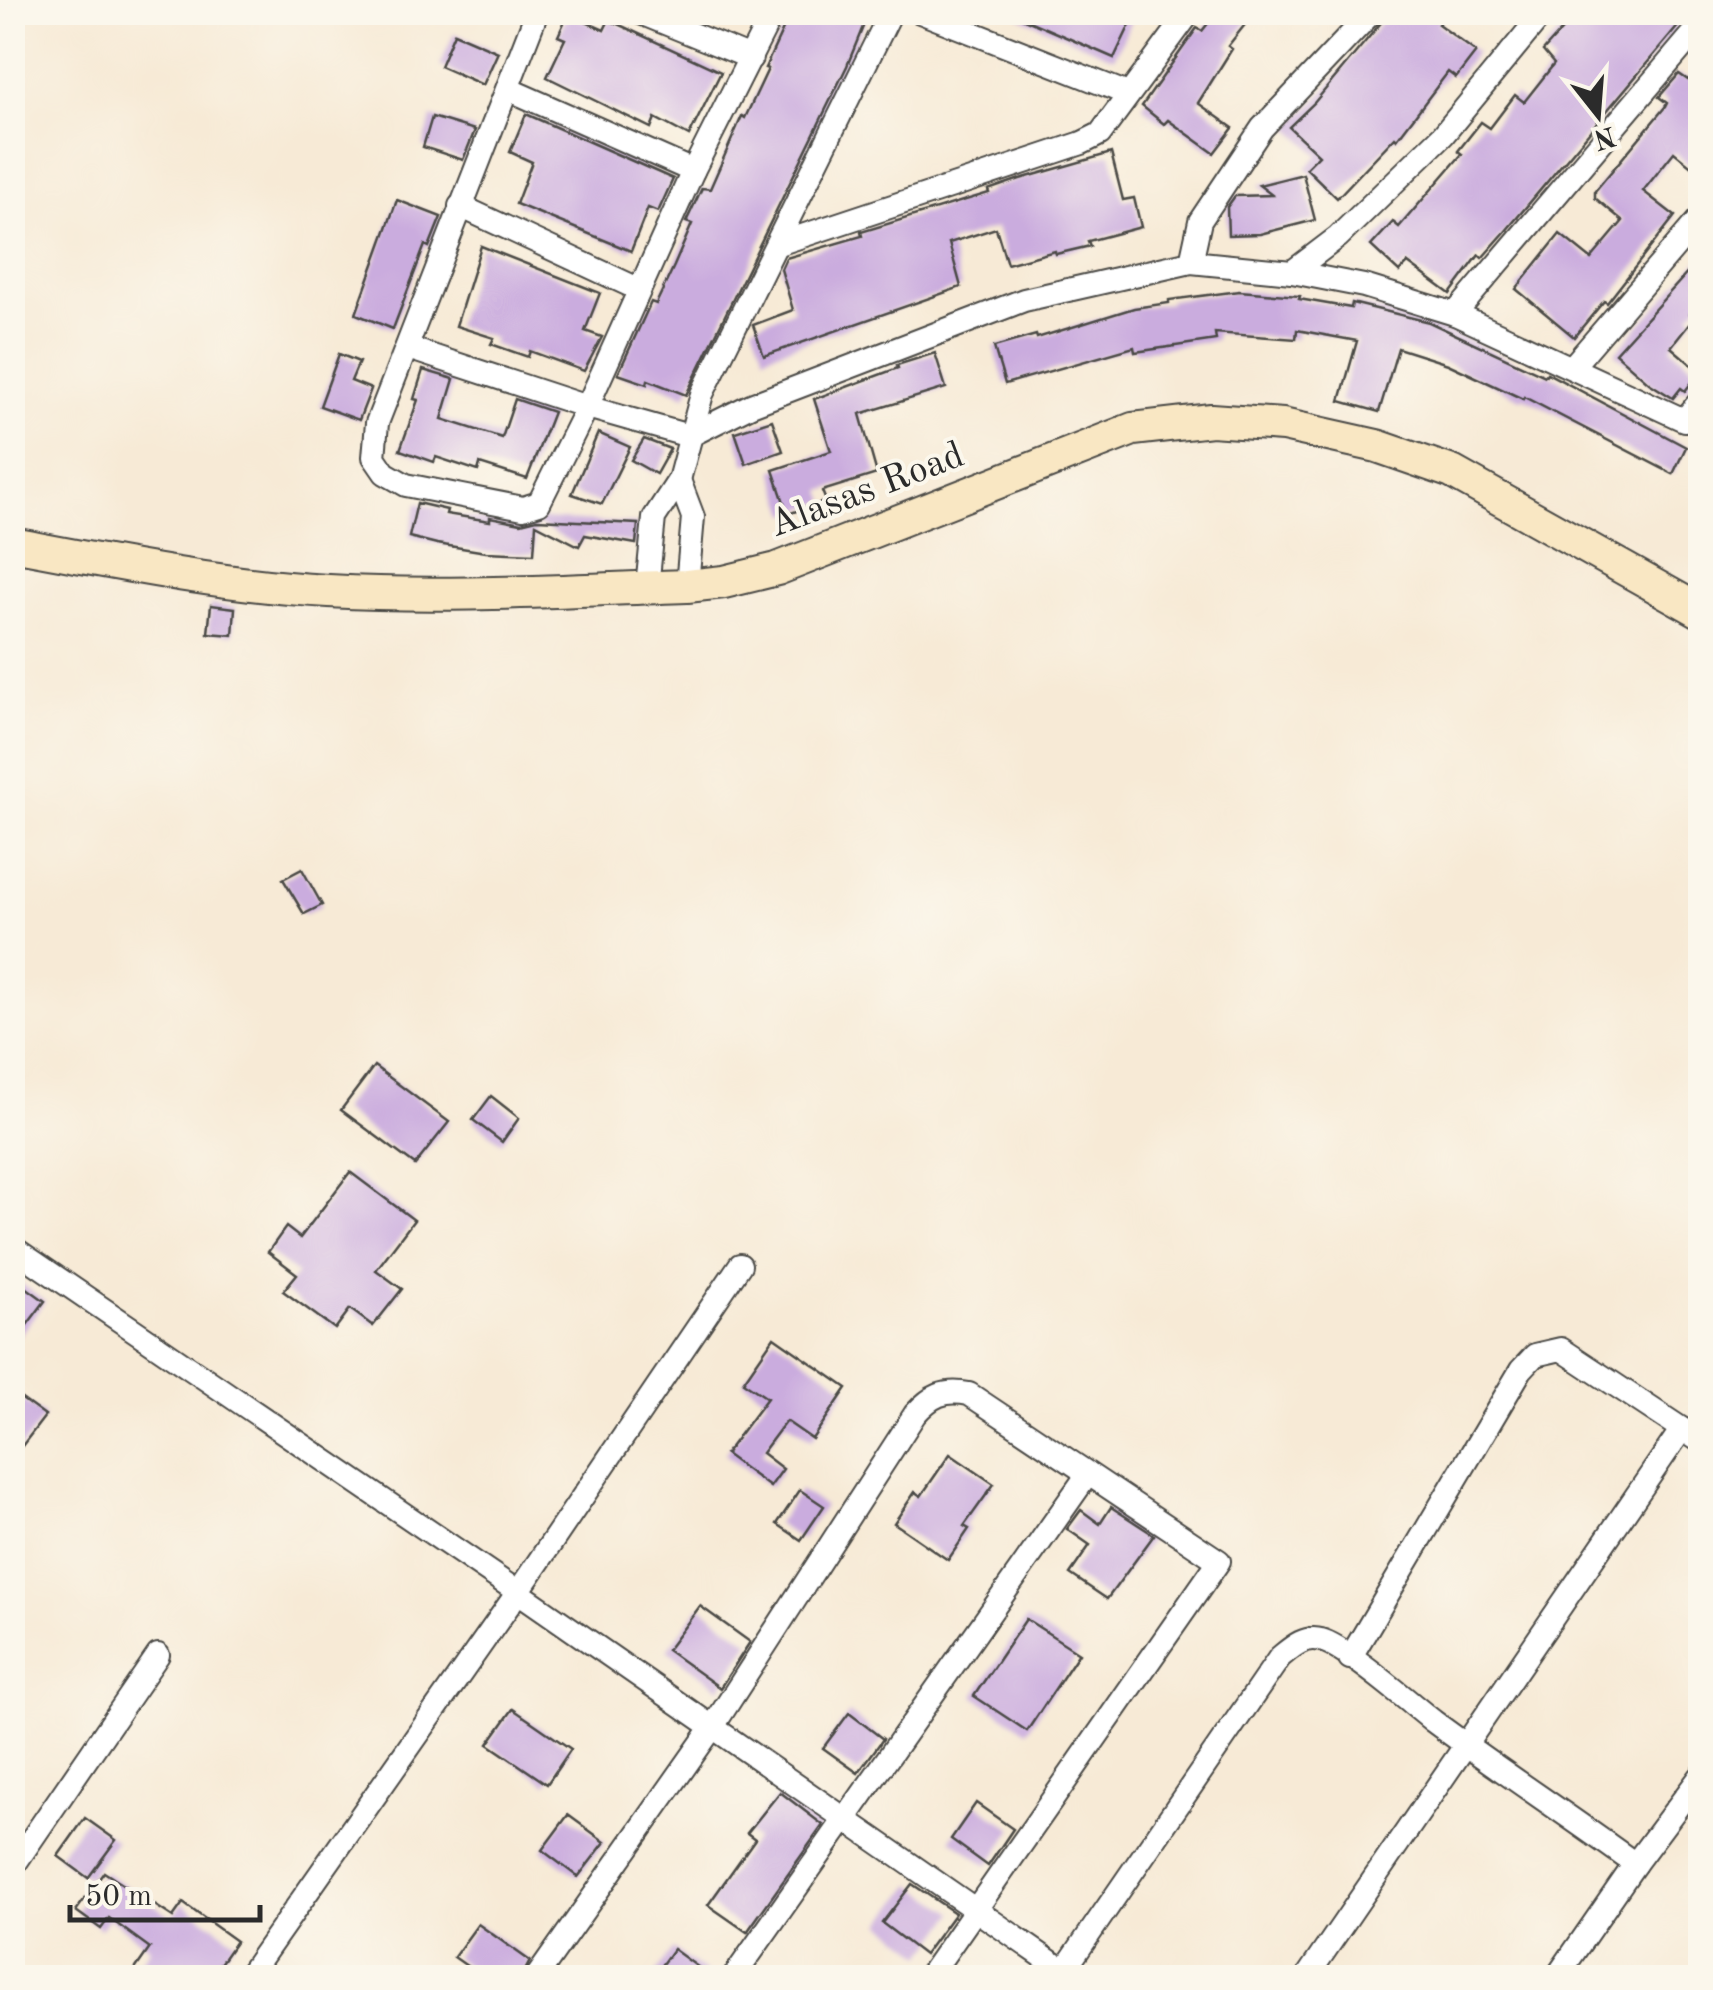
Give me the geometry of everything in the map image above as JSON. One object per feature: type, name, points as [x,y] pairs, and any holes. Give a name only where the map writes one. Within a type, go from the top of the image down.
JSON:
[{"type":"street","points":[[537,12],[377,423],[374,456],[385,473],[406,485],[523,508],[539,503],[587,407],[693,170],[772,12]]},
{"type":"street","points":[[638,12],[751,58]]},
{"type":"street","points":[[647,588],[654,518],[679,480],[702,394],[891,12]]},
{"type":"street","points":[[920,12],[1128,94]]},
{"type":"street","points":[[778,244],[1100,134],[1190,12]]},
{"type":"street","points":[[1190,262],[1200,221],[1226,176],[1262,128],[1372,12]]},
{"type":"street","points":[[1292,272],[1338,237],[1443,135],[1544,12]]},
{"type":"street","points":[[1455,314],[1700,26]]},
{"type":"street","points":[[508,89],[693,170]]},
{"type":"street","points":[[460,206],[638,290]]},
{"type":"street","points":[[1572,367],[1700,218]]},
{"type":"street","points":[[408,348],[689,436],[750,405],[1024,300],[1190,262],[1292,272],[1364,286],[1455,314],[1692,425],[1700,401]]},
{"type":"street","name":"Alasas Road","points":[[12,544],[194,579],[330,592],[687,586],[777,569],[1133,429],[1211,420],[1302,430],[1378,446],[1452,472],[1700,611]]},
{"type":"street","points":[[679,480],[693,517],[687,586]]},
{"type":"street","points":[[12,1247],[518,1592],[1066,1975],[1280,1658],[1294,1645],[1308,1640],[1321,1640],[1350,1658],[1465,1745],[1635,1864]]},
{"type":"street","points":[[247,1978],[518,1592],[740,1265]]},
{"type":"street","points":[[1306,1978],[1465,1745],[1691,1435],[1561,1349],[1534,1355],[1350,1658]]},
{"type":"street","points":[[536,1978],[712,1728],[915,1414],[929,1398],[944,1392],[969,1394],[1220,1560],[928,1978]]},
{"type":"street","points":[[733,1978],[1088,1474]]},
{"type":"street","points":[[12,1868],[158,1655]]},
{"type":"street","points":[[1556,1978],[1700,1777]]},
{"type":"building","points":[[791,12],[869,12],[847,66],[686,395],[648,380],[647,384],[618,374],[651,302],[656,304],[674,266],[692,224],[686,222],[702,188],[710,189]]},
{"type":"building","points":[[1008,12],[1136,12],[1114,58]]},
{"type":"building","points":[[1217,12],[1255,12],[1228,46],[1232,49],[1198,103],[1233,128],[1214,153],[1168,120],[1164,124],[1142,106],[1197,28],[1202,31]]},
{"type":"building","points":[[1390,12],[1447,12],[1438,24],[1476,52],[1456,78],[1448,72],[1397,139],[1337,198],[1306,168],[1319,155],[1289,127]]},
{"type":"building","points":[[1578,12],[1629,12],[1639,20],[1645,12],[1690,12],[1505,232],[1482,258],[1479,255],[1450,294],[1408,263],[1399,272],[1371,246],[1393,222],[1399,227],[1462,154],[1458,151],[1481,122],[1490,128],[1515,95],[1524,102],[1554,64],[1543,51]]},
{"type":"building","points":[[568,14],[604,30],[609,20],[721,72],[689,136],[655,118],[651,128],[547,77],[565,39],[558,36]]},
{"type":"building","points":[[454,33],[498,52],[483,85],[440,66]]},
{"type":"building","points":[[1700,66],[1700,173],[1674,152],[1643,191],[1675,216],[1607,303],[1604,301],[1574,337],[1516,289],[1560,234],[1591,259],[1623,221],[1595,198],[1595,191],[1665,107],[1667,103],[1659,97],[1679,74],[1688,80]]},
{"type":"building","points":[[526,114],[673,179],[658,212],[648,208],[631,251],[516,204],[532,162],[510,152]]},
{"type":"building","points":[[432,117],[475,130],[463,160],[423,147]]},
{"type":"building","points":[[1111,153],[1123,200],[1134,198],[1141,227],[1088,241],[1090,246],[1007,264],[996,228],[949,243],[961,287],[764,356],[753,325],[793,310],[781,269],[786,258],[862,236],[861,232],[989,193],[988,190],[1020,179]]},
{"type":"building","points":[[1303,174],[1315,220],[1260,234],[1228,235],[1227,207],[1235,196],[1272,195],[1259,185]]},
{"type":"building","points":[[397,200],[441,217],[429,247],[425,245],[393,329],[356,314]]},
{"type":"building","points":[[481,246],[600,293],[585,331],[602,337],[584,371],[530,351],[528,357],[491,344],[494,338],[456,326]]},
{"type":"building","points":[[1700,259],[1700,302],[1690,314],[1694,318],[1671,347],[1700,372],[1685,391],[1681,388],[1673,398],[1615,353]]},
{"type":"building","points":[[1239,291],[1300,296],[1299,299],[1351,308],[1352,303],[1429,322],[1545,376],[1547,373],[1686,447],[1673,474],[1524,397],[1448,364],[1398,348],[1379,412],[1340,401],[1357,341],[1297,330],[1296,339],[1215,333],[1216,340],[1135,352],[1134,347],[1005,384],[994,347],[1169,300]]},
{"type":"building","points":[[935,353],[946,388],[860,414],[877,474],[822,491],[826,501],[788,514],[773,470],[831,451],[814,399]]},
{"type":"building","points":[[339,354],[359,362],[351,381],[371,389],[359,420],[320,406]]},
{"type":"building","points":[[423,370],[454,379],[442,419],[502,438],[515,399],[553,412],[527,479],[480,464],[478,471],[400,450],[418,400],[414,399]]},
{"type":"building","points":[[772,420],[783,451],[746,464],[735,432]]},
{"type":"building","points":[[598,433],[630,447],[602,504],[572,494]]},
{"type":"building","points":[[644,439],[670,449],[656,474],[631,460]]},
{"type":"building","points":[[417,503],[447,510],[446,514],[490,521],[490,517],[521,523],[537,519],[638,524],[636,544],[585,535],[579,546],[536,524],[534,554],[437,544],[409,537]]},
{"type":"building","points":[[211,605],[235,608],[233,635],[208,633]]},
{"type":"building","points":[[302,869],[322,905],[304,914],[283,879]]},
{"type":"building","points":[[374,1066],[449,1122],[415,1165],[341,1110]]},
{"type":"building","points":[[491,1096],[519,1118],[502,1142],[473,1120]]},
{"type":"building","points":[[350,1172],[414,1220],[376,1270],[402,1289],[373,1326],[350,1309],[335,1329],[283,1291],[297,1274],[268,1252],[286,1227],[300,1238]]},
{"type":"building","points":[[12,1277],[45,1301],[12,1345]]},
{"type":"building","points":[[774,1337],[847,1388],[812,1439],[786,1421],[762,1453],[783,1469],[770,1487],[725,1454],[767,1398],[743,1382]]},
{"type":"building","points":[[12,1392],[45,1416],[12,1459]]},
{"type":"building","points":[[950,1454],[994,1484],[964,1526],[969,1529],[948,1560],[894,1523],[915,1492],[921,1496]]},
{"type":"building","points":[[800,1490],[824,1506],[801,1540],[777,1524]]},
{"type":"building","points":[[1111,1507],[1154,1535],[1107,1599],[1070,1574],[1090,1545],[1067,1529],[1081,1510],[1100,1524]]},
{"type":"building","points":[[700,1606],[750,1642],[720,1688],[667,1650]]},
{"type":"building","points":[[1026,1619],[1079,1653],[1027,1731],[974,1696]]},
{"type":"building","points":[[513,1709],[571,1749],[547,1784],[488,1744]]},
{"type":"building","points":[[849,1713],[883,1739],[858,1773],[823,1748]]},
{"type":"building","points":[[780,1792],[823,1825],[747,1932],[708,1905],[755,1839],[747,1833]]},
{"type":"building","points":[[976,1803],[1013,1829],[988,1866],[951,1839]]},
{"type":"building","points":[[568,1815],[605,1842],[578,1877],[542,1850]]},
{"type":"building","points":[[85,1818],[116,1840],[88,1878],[58,1856]]},
{"type":"building","points":[[104,1872],[173,1917],[183,1903],[236,1941],[210,1978],[129,1978],[150,1948],[109,1918],[101,1929],[76,1911]]},
{"type":"building","points":[[912,1884],[955,1913],[924,1955],[882,1923]]},
{"type":"building","points":[[478,1924],[530,1961],[521,1978],[484,1978],[454,1957]]},
{"type":"building","points":[[673,1949],[713,1978],[652,1978]]}]
